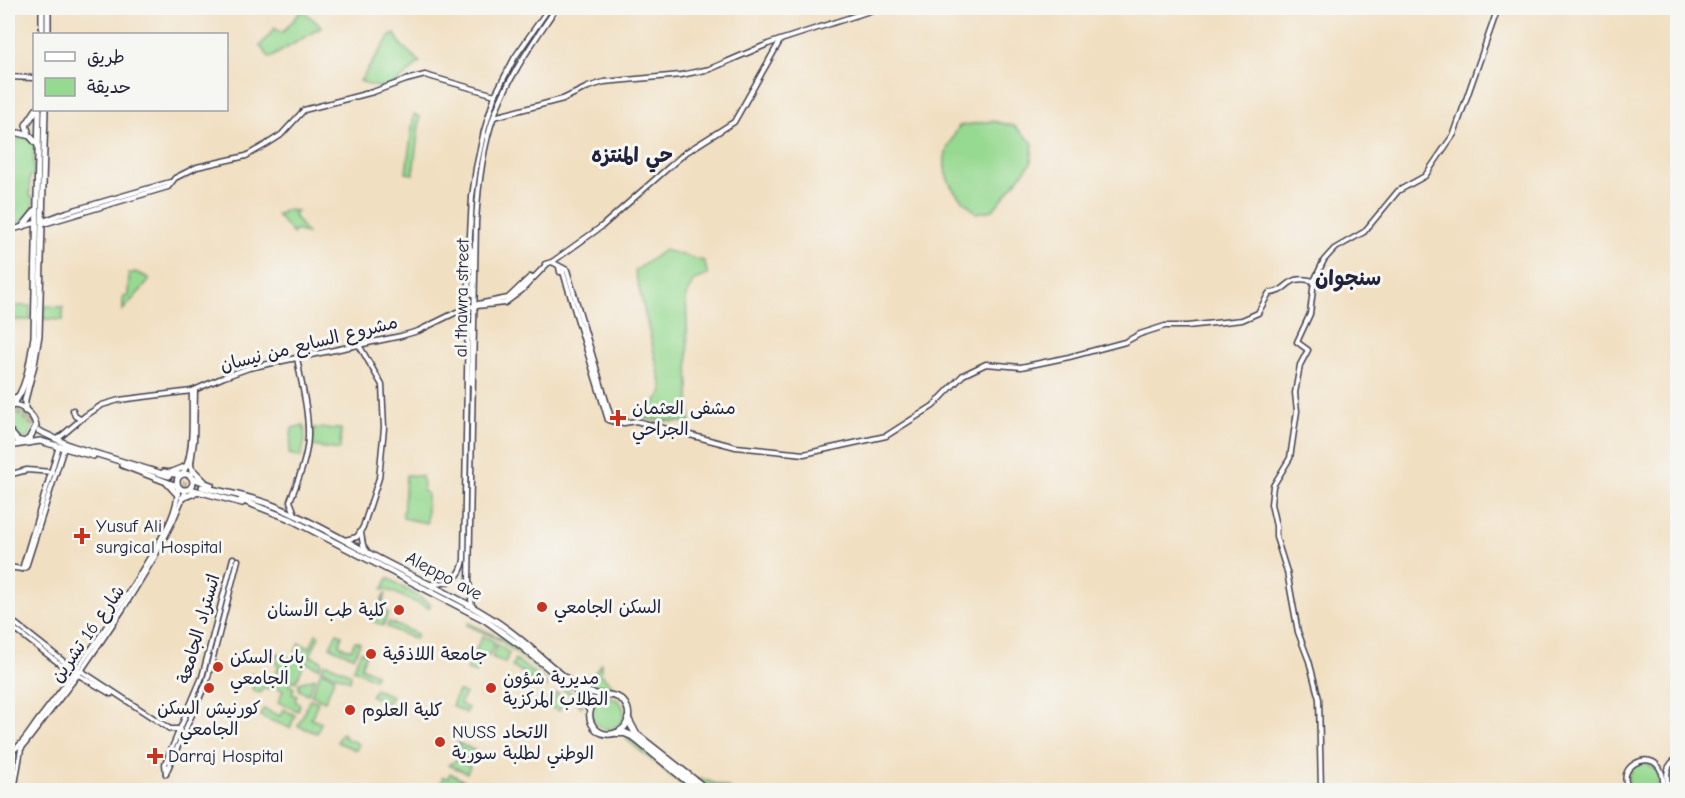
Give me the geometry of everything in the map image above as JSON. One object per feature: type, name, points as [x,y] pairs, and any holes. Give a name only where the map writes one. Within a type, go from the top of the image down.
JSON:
[{"type":"highway","points":[[628,718],[636,734],[707,790]]},
{"type":"highway","points":[[617,733],[632,736],[698,790]]},
{"type":"main road","points":[[42,8],[42,33]]},
{"type":"main road","points":[[48,8],[48,33]]},
{"type":"main road","points":[[28,131],[26,125],[36,111]]},
{"type":"main road","points":[[26,411],[25,400],[39,335],[39,223],[36,206],[37,111]]},
{"type":"main road","points":[[45,111],[34,337],[30,362],[19,396],[9,404],[26,411],[47,433],[90,454]]},
{"type":"main road","points":[[20,133],[30,136],[38,147]]},
{"type":"main road","points":[[23,226],[31,217],[36,206]]},
{"type":"main road","points":[[24,442],[35,430],[36,422]]},
{"type":"main road","points":[[8,429],[18,440],[24,442]]},
{"type":"main road","points":[[39,432],[90,454]]},
{"type":"main road","points":[[8,446],[40,441],[168,477],[188,474],[203,488]]},
{"type":"main road","points":[[168,477],[189,467],[210,499]]},
{"type":"main road","points":[[178,487],[176,480],[182,474]]},
{"type":"main road","points":[[168,477],[178,487],[188,490],[203,488],[261,505],[263,515]]},
{"type":"main road","points":[[168,477],[180,496],[203,488]]},
{"type":"main road","points":[[188,490],[193,484],[192,478]]},
{"type":"main road","name":"Aleppo ave","points":[[261,505],[277,507],[298,517],[426,583],[446,597],[472,607],[519,638],[581,688],[602,696]]},
{"type":"main road","name":"Aleppo ave","points":[[261,505],[446,597],[485,620],[579,693],[590,711]]},
{"type":"main road","points":[[602,696],[620,698],[627,707],[626,726],[617,733],[599,731],[591,722],[590,711],[596,699],[602,696]]},
{"type":"street","name":"al thawra street","points":[[472,607],[469,581],[466,385],[472,197],[479,151],[495,95],[515,57],[549,8]]},
{"type":"street","name":"al thawra street","points":[[446,597],[449,583],[462,568],[468,540],[476,303],[476,222],[483,163],[494,117],[516,69],[556,8]]},
{"type":"street","points":[[494,117],[563,99],[604,82],[681,75],[710,69],[768,44],[879,8]]},
{"type":"street","points":[[1321,790],[1319,699],[1309,661],[1298,632],[1287,572],[1276,537],[1276,526],[1270,504],[1273,486],[1290,458],[1294,438],[1297,411],[1295,393],[1300,365],[1308,350],[1297,342],[1310,314],[1314,280],[1324,260],[1334,249],[1364,232],[1398,191],[1425,176],[1454,134],[1498,8]]},
{"type":"street","points":[[468,301],[502,304],[510,301],[549,263],[608,222],[685,153],[734,122],[780,41]]},
{"type":"street","points":[[8,231],[23,226],[47,223],[168,186],[201,165],[246,156],[281,135],[304,110],[373,92],[406,80],[425,75],[495,95]]},
{"type":"street","points":[[8,77],[33,78]]},
{"type":"street","points":[[470,225],[472,294],[476,222]]},
{"type":"street","points":[[549,263],[559,267],[560,272],[563,272],[608,420],[624,423],[636,421],[736,447],[804,454],[886,436],[938,402],[963,375],[986,364],[1021,367],[1125,342],[1140,334],[1165,326],[1242,320],[1258,314],[1269,293],[1277,293],[1293,279],[1314,280]]},
{"type":"street","name":"مشروع السابع من نيسان","points":[[58,438],[99,406],[119,400],[193,391],[236,372],[418,331],[476,303]]},
{"type":"street","points":[[467,317],[471,315],[475,318]]},
{"type":"street","points":[[466,385],[471,325],[471,380],[473,386]]},
{"type":"street","points":[[343,540],[354,539],[361,531],[381,465],[384,428],[382,385],[359,345]]},
{"type":"street","points":[[297,357],[305,399],[308,434],[301,472],[290,501],[298,517]]},
{"type":"street","points":[[192,478],[189,467],[193,391]]},
{"type":"street","points":[[73,410],[75,416],[81,419]]},
{"type":"street","points":[[22,569],[61,447]]},
{"type":"street","points":[[8,567],[22,569],[26,567],[61,447]]},
{"type":"street","points":[[182,474],[189,467]]},
{"type":"street","points":[[8,475],[27,470],[52,472]]},
{"type":"street","name":"شارع 16 تشرين","points":[[14,790],[19,753],[77,672],[153,557],[174,521],[180,496],[178,487]]},
{"type":"street","name":"شارع 16 تشرين","points":[[180,496],[188,490]]},
{"type":"street","points":[[277,507],[290,501]]},
{"type":"street","points":[[361,531],[363,545],[369,554]]},
{"type":"street","name":"اتستراد الجامعة","points":[[236,559],[209,674],[166,774],[165,764],[191,704],[205,669],[236,559]]},
{"type":"street","points":[[426,583],[439,585],[449,583]]},
{"type":"street","points":[[8,633],[14,626],[53,657],[164,727],[176,737]]},
{"type":"street","points":[[77,672],[170,729],[179,729]]},
{"type":"street","points":[[191,704],[196,707]]},
{"type":"street","name":"شارع 16 تشرين","points":[[8,754],[18,747],[44,716]]},
{"type":"street","points":[[1666,790],[1666,771],[1670,763],[1677,758]]},
{"type":"street","points":[[1631,790],[1625,779],[1627,772],[1631,765],[1646,760],[1655,764],[1661,771],[1666,790]]},
{"type":"green space","points":[[302,10],[322,27],[270,58],[260,46],[275,28],[282,33]]},
{"type":"green space","points":[[395,34],[402,46],[420,62],[401,79],[385,87],[377,87],[360,81],[390,36]]},
{"type":"green space","points":[[414,114],[420,117],[413,174],[406,173]]},
{"type":"green space","points":[[992,121],[1014,126],[1033,143],[1031,163],[993,210],[977,213],[958,196],[949,182],[946,175],[945,157],[959,126]]},
{"type":"green space","points":[[23,137],[29,139],[34,145],[34,174],[30,176],[30,197],[34,197],[33,204],[27,218],[8,228],[8,142]]},
{"type":"green space","points":[[286,210],[297,211],[293,214],[307,234],[296,230],[293,234],[277,215]]},
{"type":"green space","points":[[664,250],[704,261],[708,275],[694,280],[686,296],[690,423],[643,419],[663,391],[635,271]]},
{"type":"green space","points":[[135,272],[149,278],[149,281],[123,310],[123,297],[128,296],[129,274]]},
{"type":"green space","points":[[8,306],[30,306],[30,320],[8,320]]},
{"type":"green space","points":[[44,306],[63,307],[63,320],[44,319]]},
{"type":"green space","points":[[14,408],[28,416],[34,425],[28,437],[23,440],[8,423],[8,415]]},
{"type":"green space","points":[[304,425],[305,440],[301,457],[289,454],[292,428]]},
{"type":"green space","points":[[314,428],[341,429],[340,450],[313,446]]},
{"type":"green space","points":[[406,475],[422,476],[423,491],[427,493],[427,523],[403,518]]},
{"type":"green space","points":[[388,578],[430,604],[430,607],[386,589],[382,590]]},
{"type":"green space","points":[[386,594],[380,609],[388,613],[383,626],[373,621]]},
{"type":"green space","points":[[389,622],[417,634],[415,639],[387,627]]},
{"type":"green space","points":[[468,623],[510,642],[577,697],[583,705],[581,707],[566,692],[500,640],[467,625]]},
{"type":"green space","points":[[337,633],[342,635],[339,645],[351,650],[355,641],[360,643],[354,657],[330,647]]},
{"type":"green space","points":[[316,634],[319,636],[310,656],[322,661],[319,668],[293,657],[299,643],[310,648]]},
{"type":"green space","points":[[483,636],[495,642],[489,656],[484,654],[482,659],[473,655]]},
{"type":"green space","points":[[497,644],[509,653],[505,663],[492,657]]},
{"type":"green space","points":[[361,651],[366,654],[361,667],[376,674],[374,679],[353,669]]},
{"type":"green space","points":[[277,653],[304,664],[296,682],[276,673],[279,666],[276,664],[279,657]]},
{"type":"green space","points":[[472,657],[481,661],[476,673],[467,670]]},
{"type":"green space","points":[[515,659],[545,682],[547,687],[523,676],[524,673],[512,667]]},
{"type":"green space","points":[[324,664],[351,674],[350,681],[322,669]]},
{"type":"green space","points":[[601,664],[601,674],[612,685],[612,688],[598,690],[585,685]]},
{"type":"green space","points":[[321,671],[335,677],[325,701],[311,695]]},
{"type":"green space","points":[[251,674],[274,685],[270,689],[264,687],[260,693],[253,691]]},
{"type":"green space","points":[[280,678],[290,682],[289,685],[294,688],[292,694],[297,696],[295,701],[300,704],[298,711],[278,702],[283,691],[276,687]]},
{"type":"green space","points":[[315,678],[308,694],[299,690],[299,683]]},
{"type":"green space","points":[[375,689],[392,696],[388,703],[371,696]]},
{"type":"green space","points":[[458,691],[465,693],[460,704],[468,708],[466,713],[452,706]]},
{"type":"green space","points":[[557,693],[565,699],[559,711],[550,707]]},
{"type":"green space","points":[[608,697],[619,702],[624,713],[619,724],[608,729],[597,724],[592,713],[597,702]]},
{"type":"green space","points":[[310,699],[318,702],[311,719],[321,723],[317,733],[298,726]]},
{"type":"green space","points":[[263,709],[280,716],[283,709],[295,715],[290,728],[260,716]]},
{"type":"green space","points":[[341,733],[344,734],[343,737],[359,744],[356,750],[337,742]]},
{"type":"green space","points":[[627,735],[688,786],[686,788],[627,740]]},
{"type":"green space","points":[[458,743],[476,751],[472,760],[462,755],[464,748],[460,753]]},
{"type":"green space","points":[[17,753],[13,790],[8,790],[8,758]]},
{"type":"green space","points":[[457,760],[470,766],[467,773],[448,765]]},
{"type":"green space","points":[[1677,761],[1677,790],[1672,790],[1670,768]]},
{"type":"green space","points":[[1638,763],[1645,763],[1658,770],[1659,790],[1639,791],[1630,786],[1629,775]]},
{"type":"green space","points":[[450,773],[466,782],[462,790],[438,790],[443,777],[448,778]]},
{"type":"green space","points":[[699,778],[728,788],[730,790],[712,790]]},
{"type":"tunnel","points":[[472,325],[473,294]]},
{"type":"tunnel","points":[[8,408],[38,431]]},
{"type":"tunnel","points":[[168,478],[202,489]]},
{"type":"place","name":"مشفى العثمان الجراحي","points":[[618,418]]},
{"type":"place","name":"Yusuf Ali surgical Hospital","points":[[82,536]]},
{"type":"place","name":"السكن الجامعي","points":[[542,607]]},
{"type":"place","name":"كلية طب الأسنان","points":[[399,610]]},
{"type":"place","name":"جامعة اللاذقية","points":[[371,654]]},
{"type":"place","name":"باب السكن الجامعي","points":[[218,667]]},
{"type":"place","name":"كورنيش السكن الجامعي","points":[[209,688]]},
{"type":"place","name":"مديرية شؤون الطلاب المركزية","points":[[491,688]]},
{"type":"place","name":"كلية العلوم","points":[[350,710]]},
{"type":"place","name":"NUSS الاتحاد الوطني لطلبة سورية","points":[[440,742]]},
{"type":"place","name":"Darraj Hospital","points":[[155,756]]},
{"type":"district","name":"حي المنتزه","points":[[632,155]]},
{"type":"district","name":"سنجوان","points":[[1348,278]]}]
